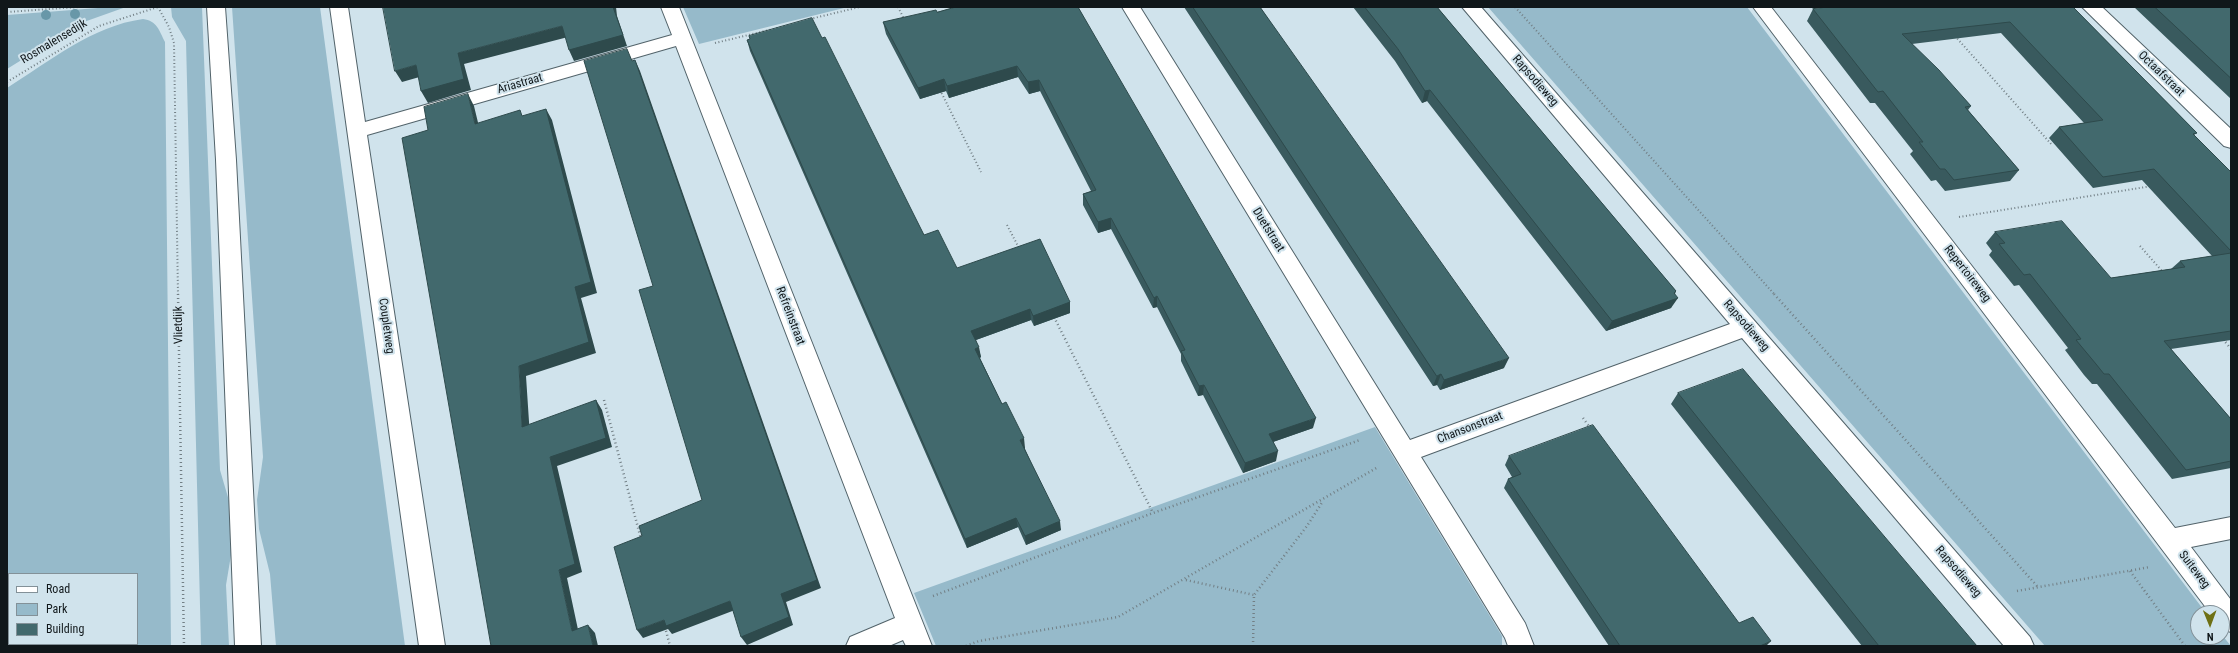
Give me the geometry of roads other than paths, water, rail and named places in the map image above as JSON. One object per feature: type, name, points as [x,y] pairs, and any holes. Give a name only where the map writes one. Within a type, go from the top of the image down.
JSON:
[{"type":"street","points":[[216,7],[226,160],[248,646]]},
{"type":"street","name":"Coupletweg","points":[[339,7],[432,646]]},
{"type":"street","name":"Refreinstraat","points":[[670,7],[911,626]]},
{"type":"street","name":"Duetstraat","points":[[1131,7],[1405,452]]},
{"type":"street","name":"Rapsodieweg","points":[[1471,7],[2021,646]]},
{"type":"street","name":"Repertoireweg","points":[[1762,7],[2172,540]]},
{"type":"street","name":"Octaafstraat","points":[[2091,7],[2231,141]]},
{"type":"street","name":"Ariastraat","points":[[358,131],[684,44]]},
{"type":"street","name":"Chansonstraat","points":[[1405,452],[1564,392],[1747,327]]},
{"type":"street","points":[[1405,452],[1516,632],[1521,646]]},
{"type":"street","points":[[2172,540],[2231,528]]},
{"type":"street","name":"Suiteweg","points":[[2172,540],[2231,620]]},
{"type":"street","points":[[859,646],[911,626]]}]
